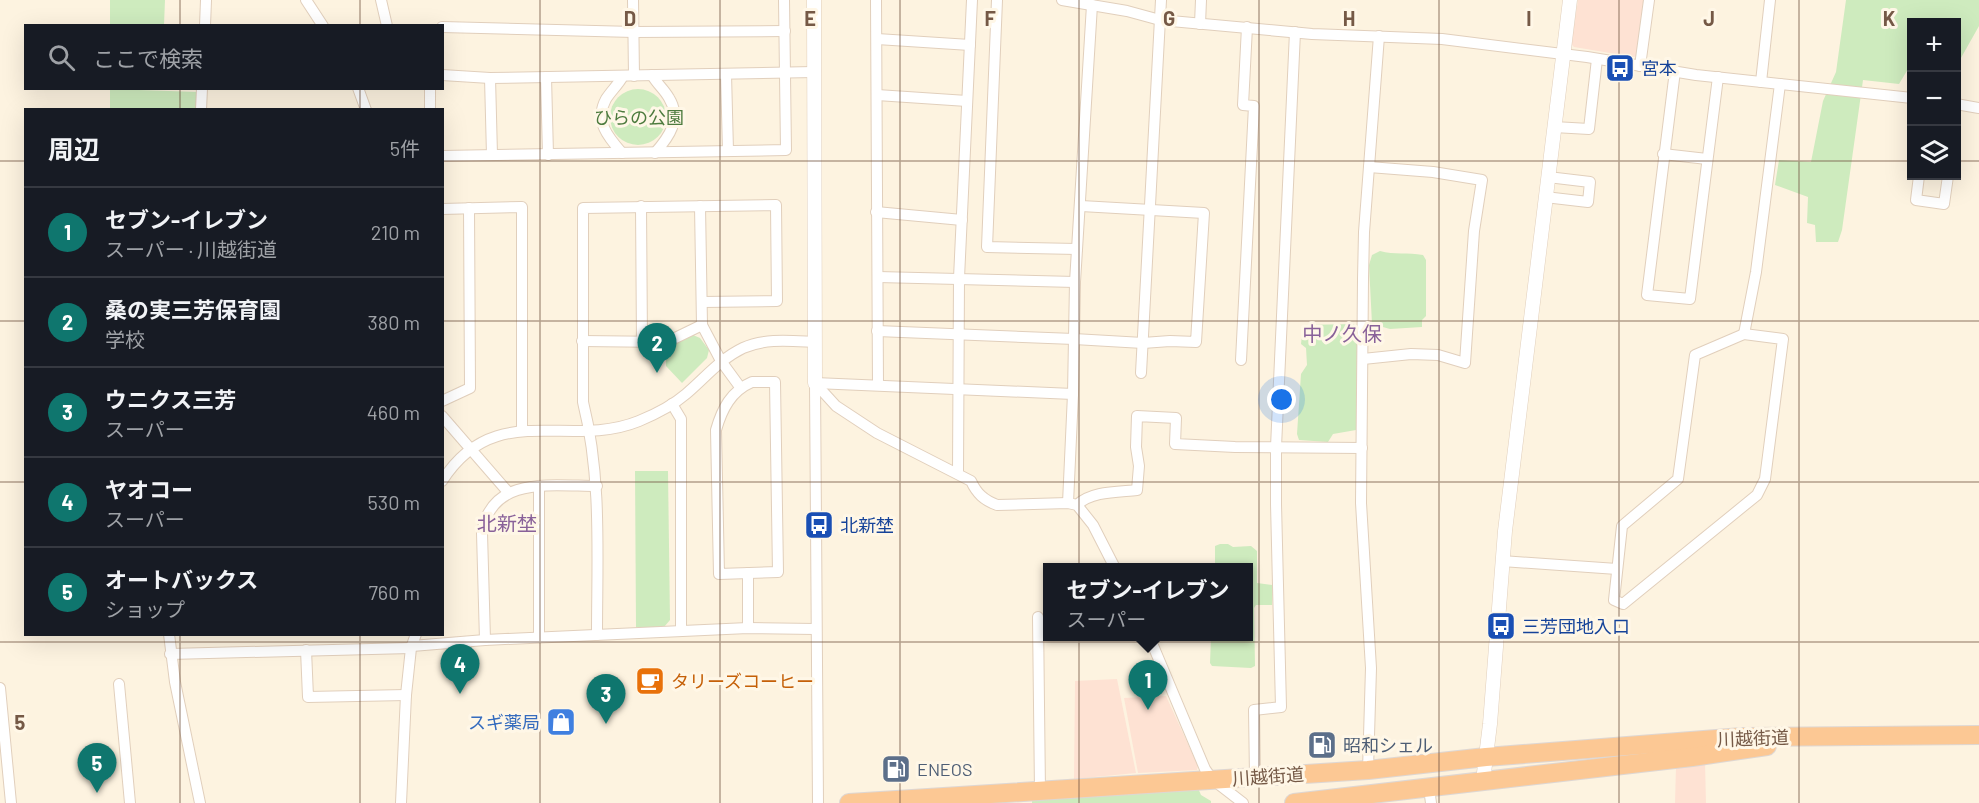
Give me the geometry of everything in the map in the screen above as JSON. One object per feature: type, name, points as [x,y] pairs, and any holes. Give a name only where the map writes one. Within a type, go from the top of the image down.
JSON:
[{"type":"highway","name":"川越街道","points":[[849,803],[1368,770],[1486,757],[1742,737],[1979,735]]},
{"type":"highway","name":"川越街道","points":[[1294,803],[1430,795],[1483,781],[1692,757],[1831,737]]},
{"type":"street","points":[[205,24],[206,0]]},
{"type":"street","points":[[306,0],[322,24]]},
{"type":"street","points":[[381,0],[387,24]]},
{"type":"street","points":[[622,153],[605,133],[602,114],[605,102],[628,76],[634,32],[633,0]]},
{"type":"street","points":[[444,156],[786,150],[784,0]]},
{"type":"street","points":[[814,0],[815,629],[818,803]]},
{"type":"street","points":[[876,0],[878,385]]},
{"type":"street","points":[[958,473],[959,278],[972,0]]},
{"type":"street","points":[[997,0],[987,247],[1077,249]]},
{"type":"street","points":[[1062,0],[1127,11],[1160,20],[1295,32],[1442,39],[1718,77],[1907,98]]},
{"type":"street","points":[[1141,373],[1161,0]]},
{"type":"street","points":[[1200,24],[1201,0]]},
{"type":"street","points":[[1483,781],[1502,561],[1570,0]]},
{"type":"street","points":[[1640,66],[1649,0]]},
{"type":"street","points":[[1761,82],[1770,0]]},
{"type":"street","points":[[1092,5],[1075,282],[1072,504],[1093,525],[1114,563]]},
{"type":"street","points":[[444,27],[634,32],[785,31]]},
{"type":"street","points":[[1241,360],[1254,106],[1243,105],[1247,27]]},
{"type":"street","points":[[1255,776],[1254,710],[1281,707],[1276,447],[1295,32]]},
{"type":"street","points":[[1368,770],[1371,668],[1362,534],[1364,232],[1379,36]]},
{"type":"street","points":[[877,39],[970,45]]},
{"type":"street","points":[[1554,127],[1589,129],[1597,59]]},
{"type":"street","points":[[1675,71],[1647,294],[1690,299],[1718,77]]},
{"type":"street","points":[[444,75],[490,78],[814,72]]},
{"type":"street","points":[[726,74],[728,151]]},
{"type":"street","points":[[652,75],[656,84],[669,98],[674,116],[668,137],[655,153]]},
{"type":"street","points":[[546,77],[548,154]]},
{"type":"street","points":[[490,78],[492,155]]},
{"type":"street","points":[[1744,334],[1756,272],[1780,84]]},
{"type":"street","points":[[201,108],[202,90]]},
{"type":"street","points":[[359,90],[365,108]]},
{"type":"street","points":[[430,90],[430,108]]},
{"type":"street","points":[[876,95],[967,101]]},
{"type":"street","points":[[1961,108],[1979,108]]},
{"type":"street","points":[[1663,154],[1707,159]]},
{"type":"street","points":[[1363,359],[1411,354],[1438,355],[1465,363],[1474,231],[1482,180],[1432,172],[1369,167]]},
{"type":"street","points":[[1545,197],[1588,202],[1590,182],[1548,177]]},
{"type":"street","points":[[1918,180],[1916,200],[1944,204],[1947,180]]},
{"type":"street","points":[[597,635],[597,486],[590,430],[583,402],[583,208],[776,205],[777,301],[702,302]]},
{"type":"street","points":[[641,206],[642,343]]},
{"type":"street","points":[[700,206],[702,325],[721,361],[740,387]]},
{"type":"street","points":[[878,331],[1143,344],[1170,341],[1196,342],[1204,213],[1081,206]]},
{"type":"street","points":[[444,209],[522,207],[522,430]]},
{"type":"street","points":[[444,400],[470,388],[469,208]]},
{"type":"street","points":[[876,212],[962,220]]},
{"type":"street","points":[[878,277],[1075,282]]},
{"type":"street","points":[[582,341],[667,342],[702,325]]},
{"type":"street","points":[[1744,334],[1783,339],[1765,479],[1757,495],[1623,604],[1614,600],[1617,569],[1622,526],[1678,479],[1695,355],[1744,334]]},
{"type":"street","points":[[444,478],[470,450],[501,434],[522,430],[590,430],[635,423],[672,404],[721,361],[744,347],[768,341],[815,342]]},
{"type":"street","points":[[752,382],[775,382],[778,572],[748,573],[719,574],[716,430],[720,416],[740,387],[752,382]]},
{"type":"street","points":[[815,383],[837,406],[877,433],[958,473],[971,481],[976,491],[986,501],[997,505],[1072,504],[1103,493],[1137,490],[1140,466],[1136,447],[1137,416],[1176,418],[1175,444],[1362,448]]},
{"type":"street","points":[[815,383],[1073,394]]},
{"type":"street","points":[[672,404],[681,419],[681,631]]},
{"type":"street","points":[[444,418],[508,492]]},
{"type":"street","points":[[539,486],[539,637]]},
{"type":"street","points":[[485,640],[482,533],[484,520],[498,500],[508,492],[524,487],[597,486]]},
{"type":"street","points":[[1502,561],[1617,569]]},
{"type":"street","points":[[748,573],[748,628]]},
{"type":"street","points":[[1038,617],[1040,792]]},
{"type":"street","points":[[170,654],[412,647],[485,640],[748,628],[815,629]]},
{"type":"street","points":[[169,636],[170,654],[200,803]]},
{"type":"street","points":[[401,803],[406,695],[415,636]]},
{"type":"street","points":[[1151,641],[1199,756],[1212,779],[1243,803]]},
{"type":"street","points":[[306,650],[308,698],[406,695]]},
{"type":"street","points":[[119,684],[130,803]]},
{"type":"street","points":[[0,688],[11,803]]},
{"type":"shaded area","points":[[1578,0],[1644,0],[1638,55],[1634,57],[1574,47],[1571,44]]},
{"type":"shaded area","points":[[1117,679],[1136,773],[1074,779],[1075,681]]},
{"type":"shaded area","points":[[1166,696],[1198,766],[1197,770],[1138,773],[1124,698]]},
{"type":"shaded area","points":[[1705,761],[1706,803],[1675,803],[1676,766]]},
{"type":"green space","points":[[110,0],[165,0],[164,24],[110,24]]},
{"type":"green space","points":[[1846,0],[1979,0],[1979,26],[1961,58],[1961,18],[1907,18],[1907,71],[1899,84],[1863,80],[1842,230],[1838,242],[1816,242],[1815,225],[1807,223],[1808,197],[1775,185],[1779,160],[1811,162],[1823,101],[1836,72]]},
{"type":"green space","name":"ひらの公園","points":[[632,89],[644,89],[654,93],[662,101],[666,117],[662,133],[654,141],[644,145],[632,145],[622,141],[614,133],[610,123],[610,111],[614,101],[622,93]]},
{"type":"green space","points":[[110,90],[198,92],[197,108],[110,108]]},
{"type":"green space","points":[[1380,251],[1423,255],[1426,260],[1426,316],[1422,320],[1422,327],[1390,329],[1372,324],[1369,265],[1372,255]]},
{"type":"green space","points":[[1354,324],[1358,333],[1356,430],[1333,434],[1328,442],[1299,440],[1297,434],[1301,374],[1307,365],[1306,348],[1301,344],[1303,325]]},
{"type":"green space","points":[[693,335],[700,338],[709,350],[707,358],[682,383],[666,366],[666,348]]},
{"type":"green space","points":[[635,471],[668,471],[670,620],[664,627],[636,627]]},
{"type":"green space","points":[[1228,544],[1233,547],[1251,546],[1257,551],[1257,583],[1273,585],[1272,605],[1256,605],[1254,608],[1255,666],[1251,668],[1212,666],[1210,663],[1211,641],[1253,641],[1253,563],[1215,563],[1215,546]]},
{"type":"green space","points":[[1197,786],[1201,795],[1211,803],[1032,803],[1032,797]]},
{"type":"place","name":"宮本","points":[[1620,68]]},
{"type":"place","name":"桑の実三芳保育園","points":[[657,373]]},
{"type":"place","name":"北新埜","points":[[819,525]]},
{"type":"place","name":"三芳団地入口","points":[[1501,626]]},
{"type":"place","name":"タリーズコーヒー","points":[[650,681]]},
{"type":"place","name":"ヤオコー","points":[[460,694]]},
{"type":"place","name":"セブン-イレブン","points":[[1148,710]]},
{"type":"place","name":"スギ薬局","points":[[561,722]]},
{"type":"place","name":"ウニクス三芳","points":[[606,724]]},
{"type":"place","name":"昭和シェル","points":[[1322,745]]},
{"type":"place","name":"ENEOS","points":[[896,769]]},
{"type":"place","name":"オートバックス","points":[[97,793]]},
{"type":"district","name":"中ノ久保","points":[[1342,333]]},
{"type":"district","name":"北新埜","points":[[507,523]]}]
